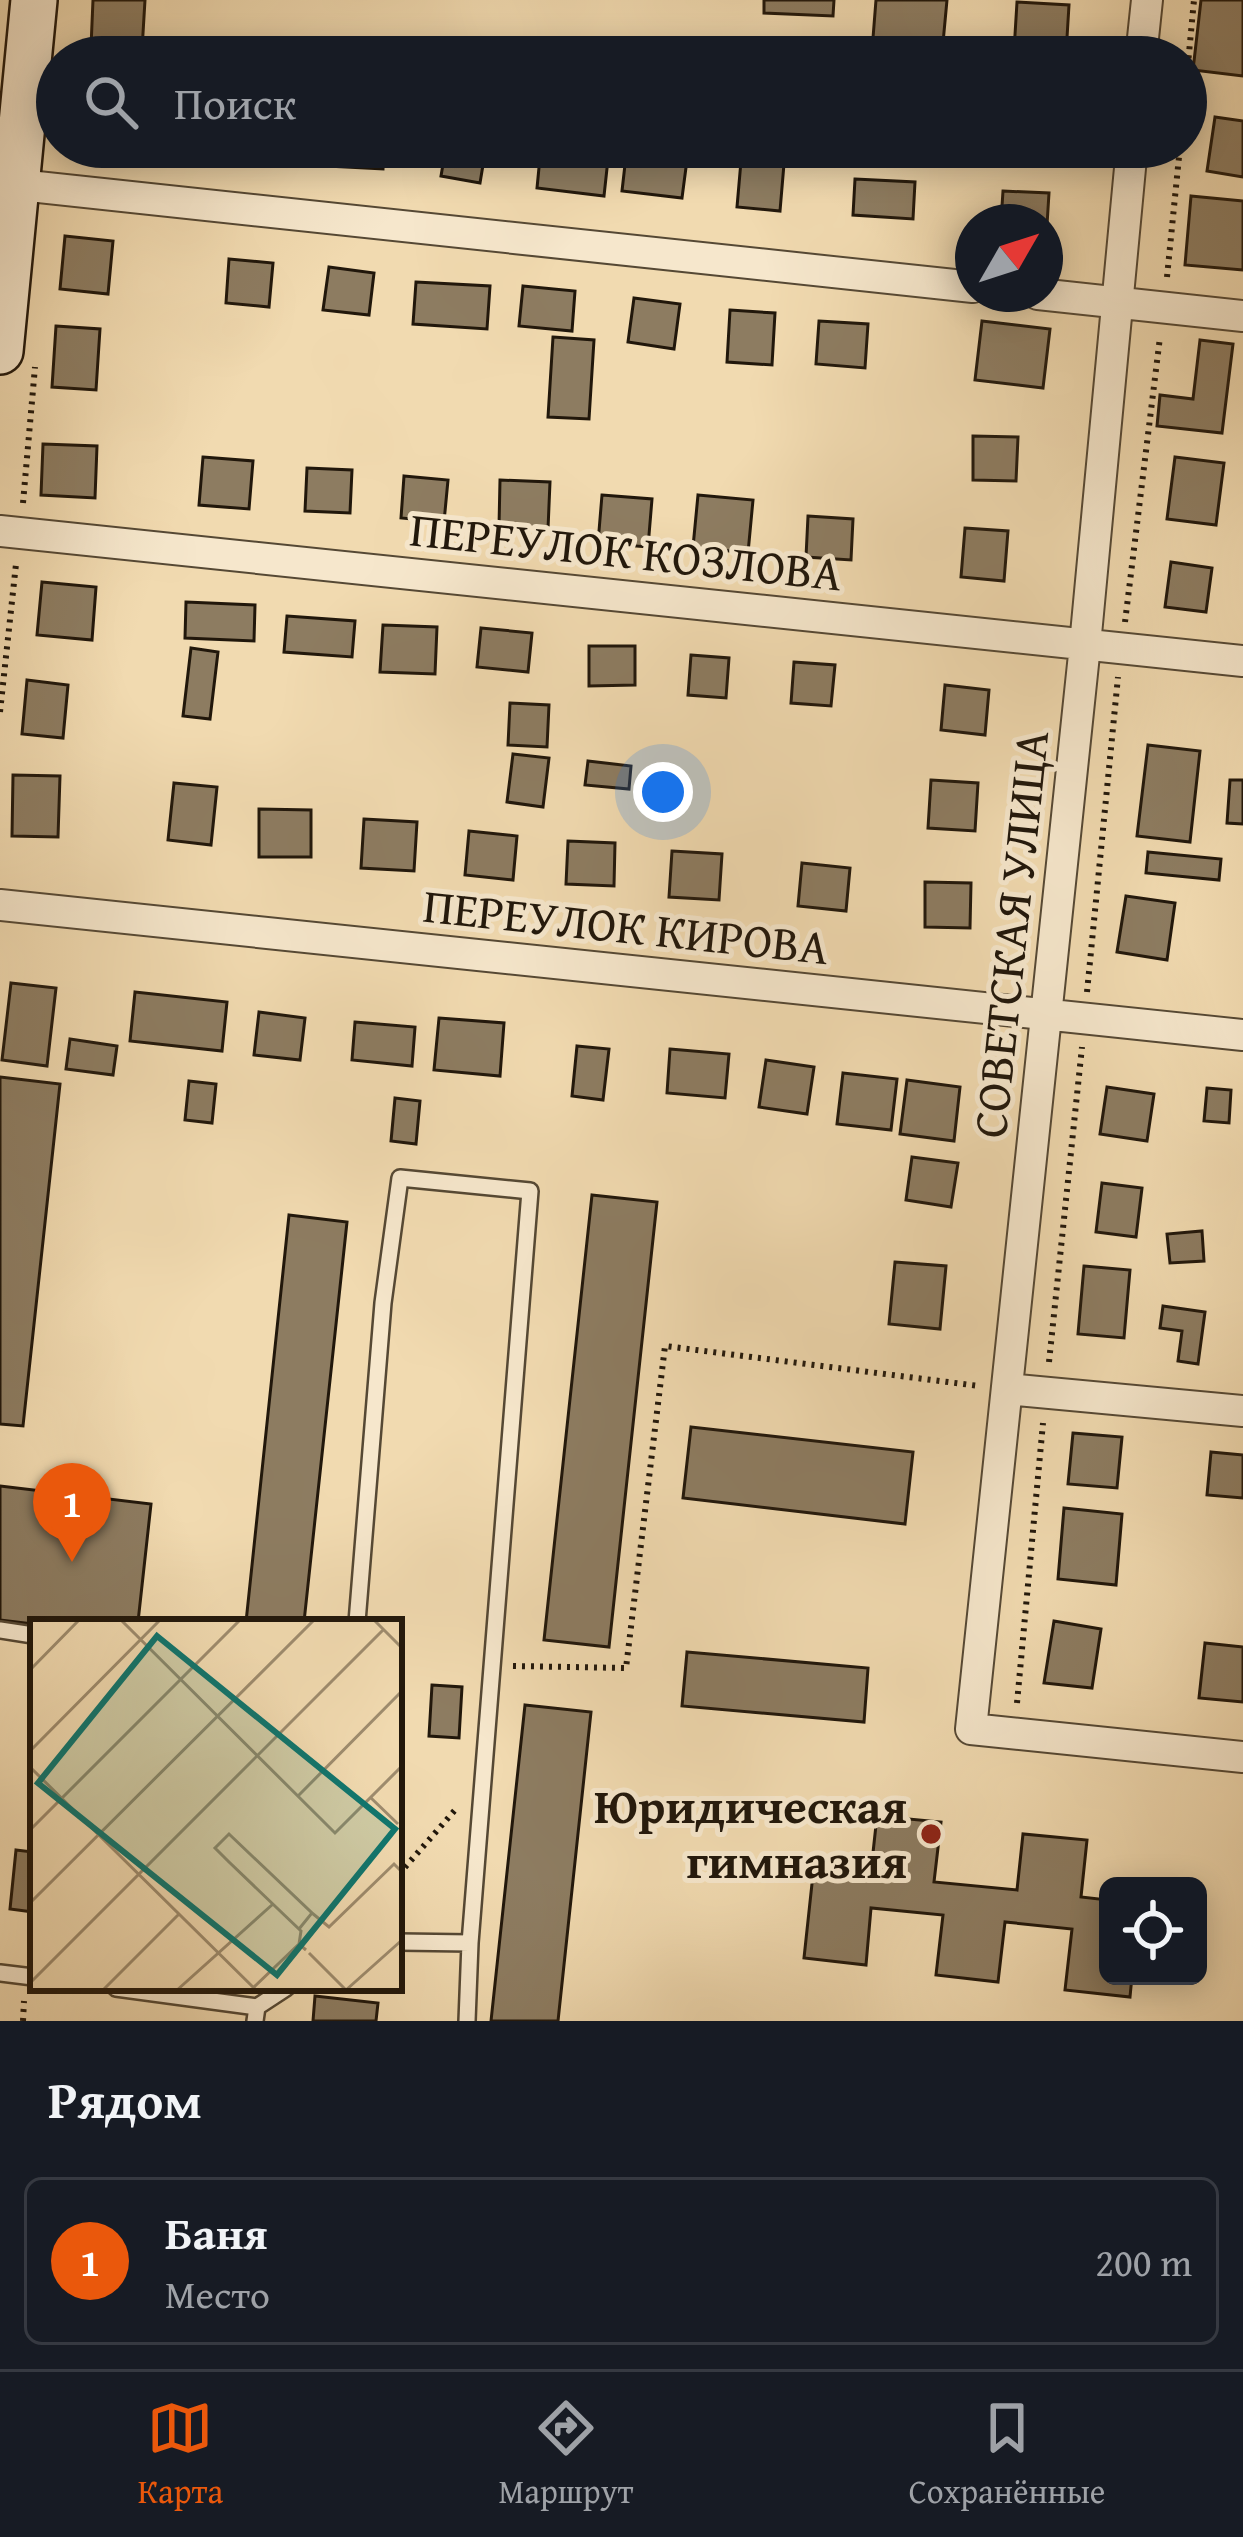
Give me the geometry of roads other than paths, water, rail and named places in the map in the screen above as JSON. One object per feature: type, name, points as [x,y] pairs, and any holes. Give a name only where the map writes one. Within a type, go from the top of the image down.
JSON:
[{"type":"street","points":[[18,350],[8,184],[34,0]]},
{"type":"street","points":[[1144,36],[1147,0]]},
{"type":"street","name":"СОВЕТСКАЯ УЛИЦА","points":[[1130,168],[1085,645],[971,1729],[1243,1757]]},
{"type":"street","points":[[8,184],[955,285]]},
{"type":"street","points":[[1063,297],[1243,316]]},
{"type":"street","name":"ПЕРЕУЛОК КОЗЛОВА","points":[[10,532],[1243,661]]},
{"type":"street","name":"ПЕРЕУЛОК КИРОВА","points":[[0,905],[1243,1035]]},
{"type":"street","points":[[1007,1389],[1236,1411]]},
{"type":"lane","points":[[357,1619],[383,1303],[400,1178],[530,1191],[467,2021]]},
{"type":"lane","points":[[0,1630],[30,1635]]},
{"type":"lane","points":[[402,1942],[470,1943]]},
{"type":"lane","points":[[0,1972],[30,1977]]},
{"type":"lane","points":[[132,1991],[256,2014],[283,1991]]},
{"type":"place","name":"Баня","points":[[72,1562]]},
{"type":"place","name":"Юридическая гимназия","points":[[931,1834]]}]
